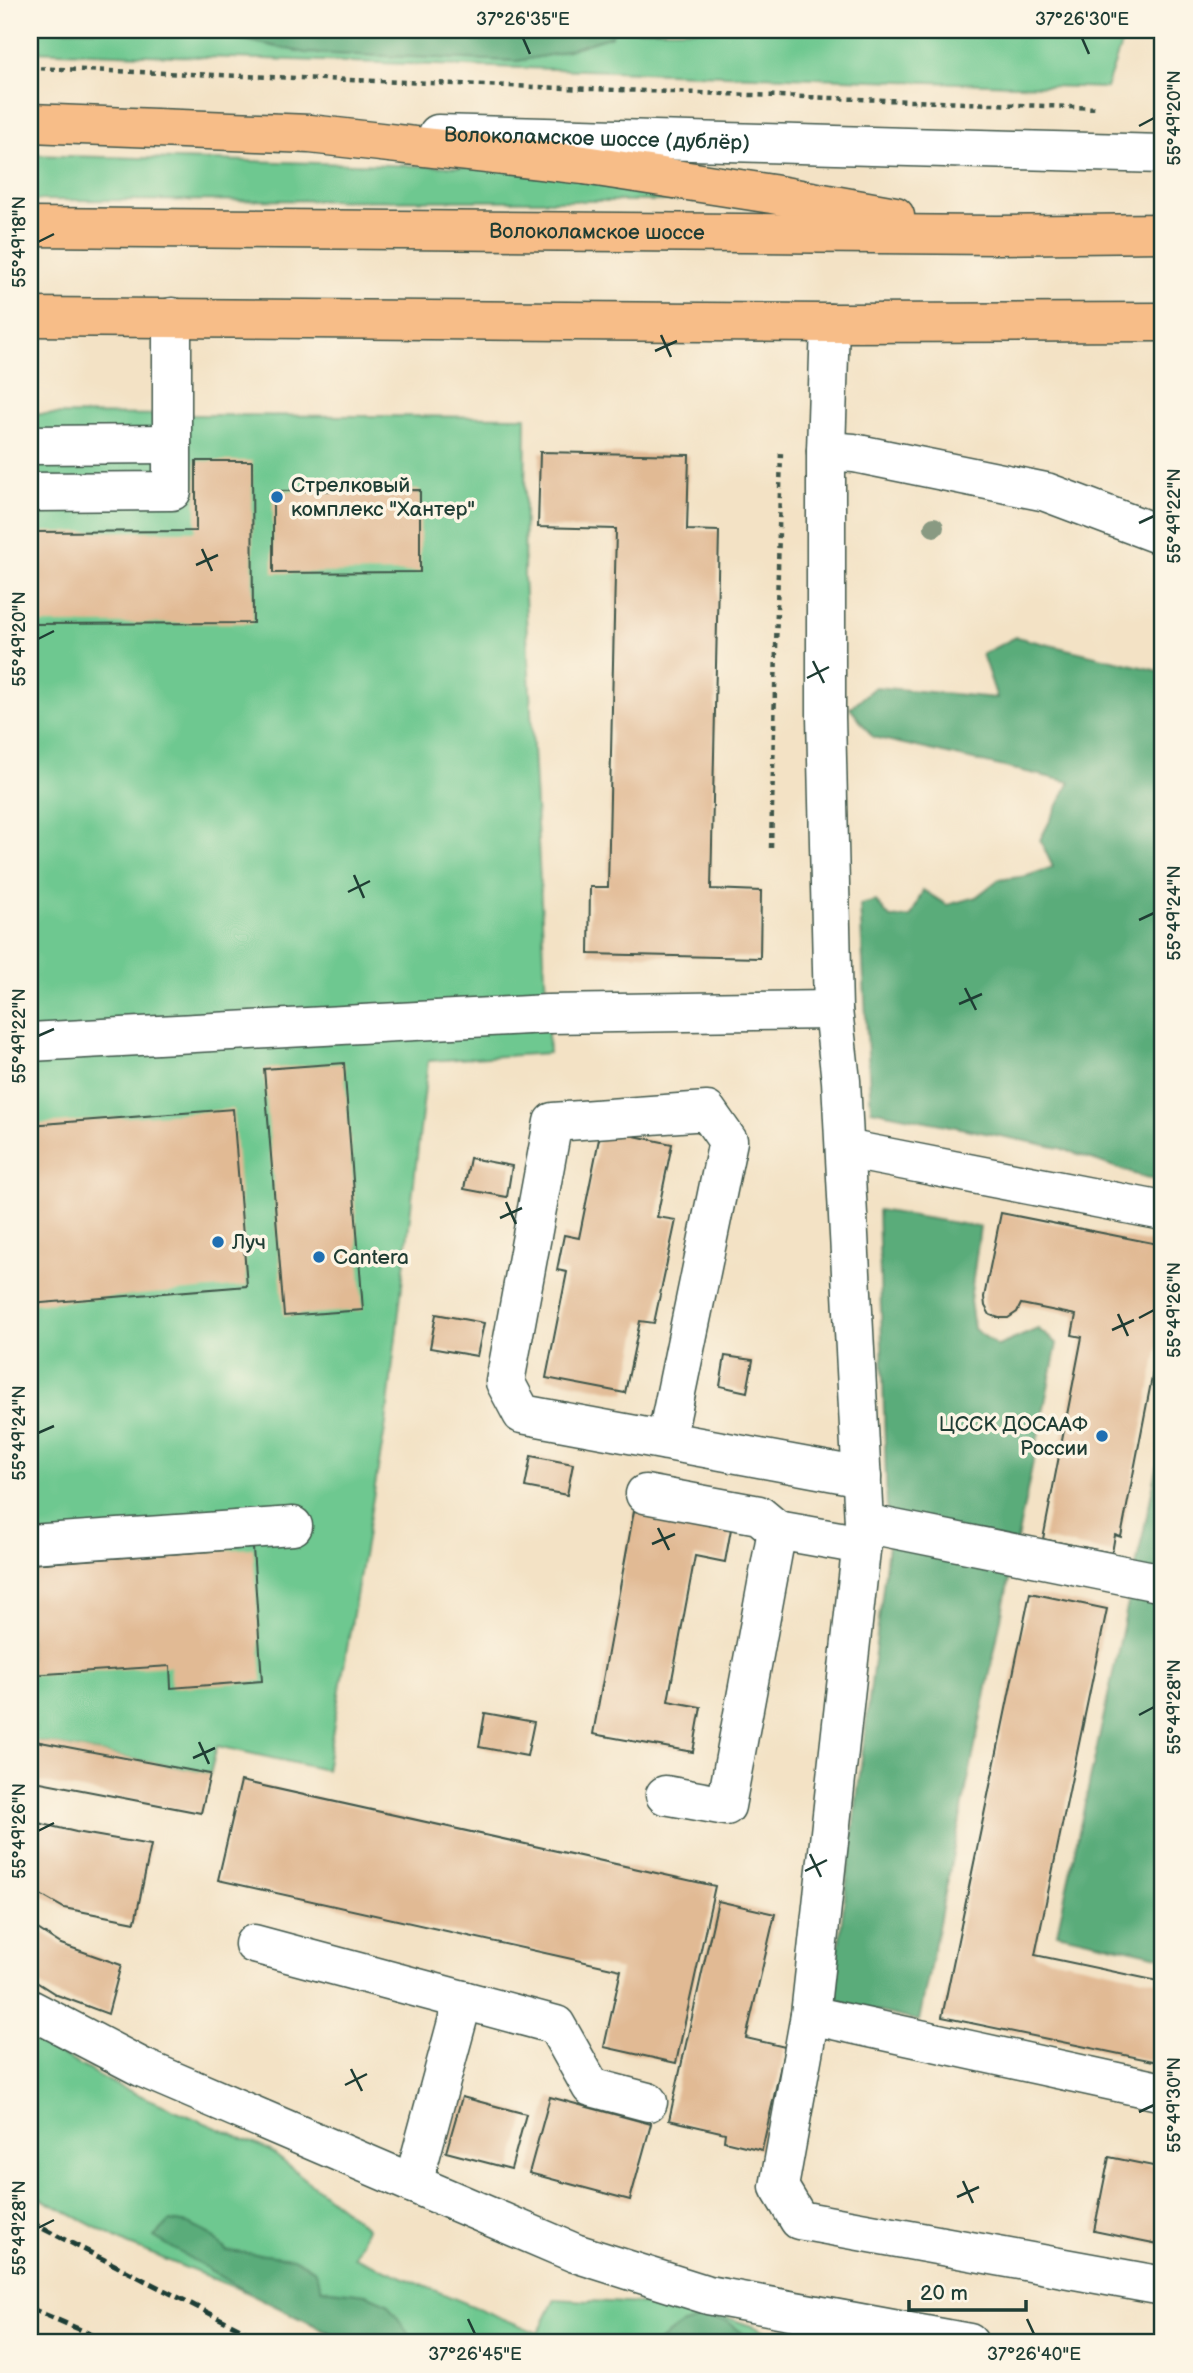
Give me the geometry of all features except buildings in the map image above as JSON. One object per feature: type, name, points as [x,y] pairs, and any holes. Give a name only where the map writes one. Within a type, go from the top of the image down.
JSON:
[{"type":"main road","name":"Волоколамское шоссе (дублёр)","points":[[30,123],[310,134]]},
{"type":"main road","points":[[310,134],[584,165],[772,194],[997,235]]},
{"type":"main road","name":"Волоколамское шоссе","points":[[30,228],[997,235],[1163,233]]},
{"type":"main road","points":[[30,317],[830,323],[1163,322]]},
{"type":"street","name":"Волоколамское шоссе (дублёр)","points":[[310,134],[465,134],[1163,154]]},
{"type":"street","points":[[31,492],[172,491],[172,317]]},
{"type":"street","points":[[830,323],[826,452],[826,717],[833,1010],[845,1149],[863,1534],[810,2015],[779,2187],[799,2220],[1163,2286]]},
{"type":"street","points":[[30,445],[172,444]]},
{"type":"street","points":[[826,452],[854,453],[1046,492],[1163,536]]},
{"type":"street","points":[[30,1041],[547,1014],[833,1010]]},
{"type":"street","points":[[666,1441],[728,1141],[707,1111],[553,1122],[505,1382],[522,1414],[666,1441],[862,1477]]},
{"type":"street","points":[[845,1149],[1163,1211]]},
{"type":"street","points":[[645,1494],[759,1515],[777,1530],[863,1534],[1163,1583]]},
{"type":"street","points":[[30,1544],[293,1526]]},
{"type":"street","points":[[665,1795],[726,1806],[777,1530]]},
{"type":"street","points":[[254,1944],[556,2025],[591,2087],[648,2102]]},
{"type":"street","points":[[413,2184],[463,2000]]},
{"type":"street","points":[[30,2009],[143,2068],[575,2253],[708,2295],[969,2343]]},
{"type":"street","points":[[810,2015],[1163,2092]]},
{"type":"path","points":[[30,68],[1099,108]]},
{"type":"path","points":[[771,848],[781,450]]},
{"type":"green space","points":[[30,30],[198,30],[306,53],[517,61],[555,54],[611,36],[613,30],[1126,30],[1106,88],[30,51]]},
{"type":"green space","points":[[198,30],[613,30],[612,36],[555,54],[517,61],[306,53]]},
{"type":"green space","points":[[30,155],[497,168],[675,192],[677,201],[30,200]]},
{"type":"green space","name":"Луч","points":[[30,414],[526,417],[524,577],[549,1053],[428,1061],[386,1423],[326,1770],[217,1746],[210,1774],[30,1740]]},
{"type":"green space","points":[[1016,637],[1163,672],[1163,1181],[1140,1176],[1060,1148],[871,1110],[860,905],[876,901],[890,918],[911,917],[923,890],[947,905],[976,897],[998,880],[1027,876],[1053,867],[1040,840],[1070,782],[873,737],[850,708],[875,687],[997,698],[982,654]]},
{"type":"green space","points":[[878,1210],[980,1227],[970,1301],[974,1329],[998,1346],[1038,1329],[1057,1344],[919,2021],[832,2001],[888,1546]]},
{"type":"green space","points":[[1163,1441],[1163,1957],[1057,1933]]},
{"type":"green space","points":[[30,2038],[116,2085],[269,2150],[367,2228],[354,2257],[538,2333],[555,2299],[696,2307],[781,2336],[826,2343],[755,2343],[745,2337],[681,2325],[656,2343],[500,2343],[494,2340],[485,2343],[355,2343],[345,2340],[251,2294],[127,2244],[30,2193]]},
{"type":"green space","points":[[170,2221],[189,2224],[209,2234],[227,2251],[293,2258],[314,2269],[322,2289],[366,2294],[387,2303],[412,2338],[412,2343],[355,2343],[345,2340],[251,2294],[154,2237]]},
{"type":"green space","points":[[703,2318],[727,2321],[755,2343],[656,2343],[681,2325]]},
{"type":"railway","points":[[30,2222],[268,2343]]},
{"type":"railway","points":[[30,2308],[111,2343]]},
{"type":"place","name":"Стрелковый комплекс \"Хантер\"","points":[[277,497]]},
{"type":"place","name":"Луч","points":[[218,1242]]},
{"type":"place","name":"Cantera","points":[[319,1257]]},
{"type":"place","name":"ЦССК ДОСААФ России","points":[[1102,1436]]}]
